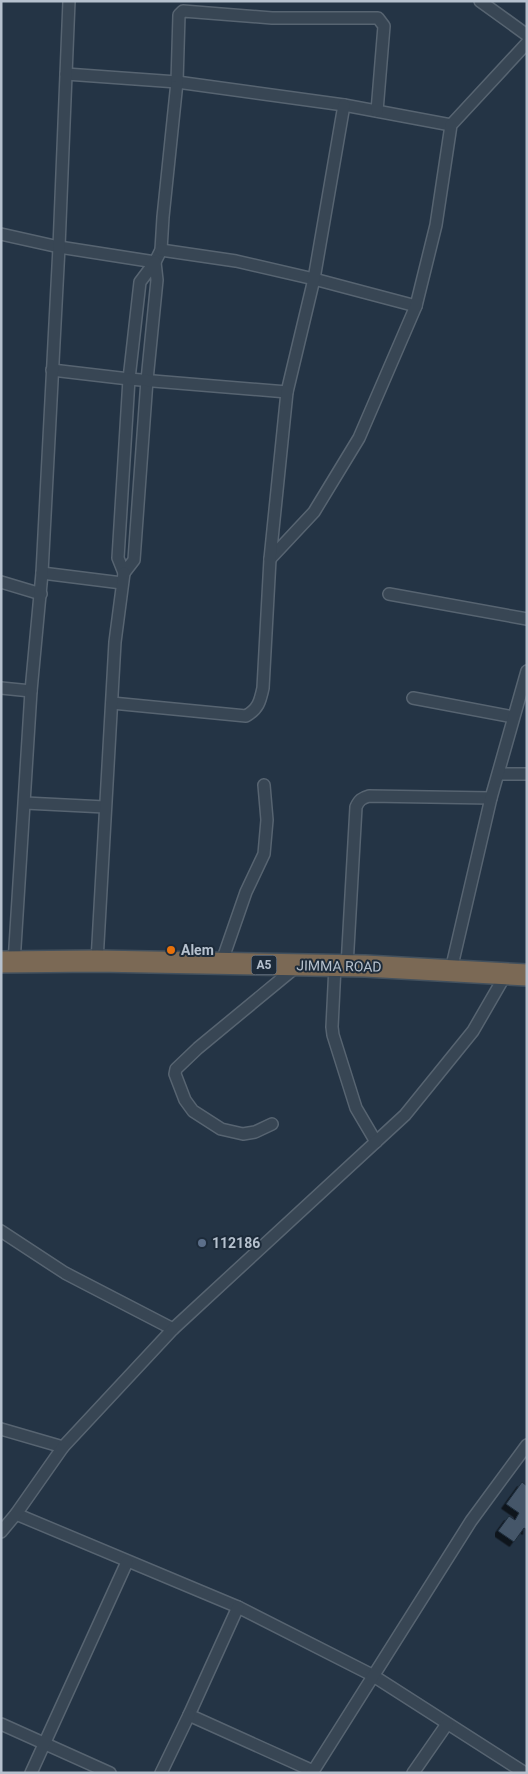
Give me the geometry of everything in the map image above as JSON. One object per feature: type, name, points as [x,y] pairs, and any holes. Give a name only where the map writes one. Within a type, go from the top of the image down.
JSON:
[{"type":"highway","name":"JIMMA ROAD","points":[[8,962],[97,961],[341,966],[451,970],[516,975]]},
{"type":"street","points":[[8,962],[25,803],[31,691],[41,594],[60,248],[69,1]]},
{"type":"street","points":[[480,1],[527,35]]},
{"type":"street","points":[[97,961],[115,642],[123,578],[118,558],[129,379],[140,282],[155,262],[161,250],[177,82],[179,15],[183,11],[272,18],[378,18],[384,26],[378,111]]},
{"type":"street","points":[[270,559],[314,512],[359,438],[416,306],[436,225],[451,125],[527,43]]},
{"type":"street","points":[[66,74],[177,82],[344,105],[451,125]]},
{"type":"street","points":[[112,703],[246,716],[255,711],[260,704],[263,688],[270,559],[286,392],[314,279],[344,105]]},
{"type":"street","points":[[1,234],[60,248],[155,262]]},
{"type":"street","points":[[161,250],[236,261],[416,306]]},
{"type":"street","points":[[123,578],[134,560],[147,380],[157,280],[155,262]]},
{"type":"street","points":[[52,370],[129,379],[286,392]]},
{"type":"street","points":[[42,573],[123,578]]},
{"type":"street","points":[[1,582],[41,594]]},
{"type":"street","points":[[389,594],[527,619]]},
{"type":"street","points":[[451,970],[491,798],[527,671]]},
{"type":"street","points":[[1,688],[31,691]]},
{"type":"street","points":[[412,698],[513,717]]},
{"type":"street","points":[[499,774],[527,774]]},
{"type":"street","points":[[221,964],[246,892],[264,854],[267,820],[264,785]]},
{"type":"street","points":[[376,1142],[356,1108],[333,1036],[332,1027],[341,966],[356,807],[363,797],[369,796],[491,798]]},
{"type":"street","points":[[25,803],[105,807]]},
{"type":"street","points":[[272,1124],[255,1132],[242,1134],[221,1129],[193,1111],[185,1100],[175,1074],[176,1069],[198,1048],[297,966]]},
{"type":"street","points":[[1,1532],[16,1514],[63,1447],[173,1329],[405,1115],[516,975]]},
{"type":"street","points":[[1,1231],[65,1273],[173,1329]]},
{"type":"street","points":[[1,1430],[63,1447]]},
{"type":"street","points":[[189,1715],[312,1772],[471,1521],[527,1445]]},
{"type":"street","points":[[16,1514],[238,1607],[372,1675],[525,1773]]},
{"type":"street","points":[[31,1773],[127,1562]]},
{"type":"street","points":[[161,1773],[238,1607]]},
{"type":"street","points":[[1,1724],[110,1773]]},
{"type":"street","points":[[413,1773],[447,1724]]},
{"type":"building","points":[[522,1482],[527,1486],[527,1530],[524,1528],[514,1542],[498,1531],[509,1516],[515,1520],[519,1513],[506,1504]]},
{"type":"place","name":"Alem","points":[[171,950]]},
{"type":"place","name":"112186","points":[[202,1243]]}]
